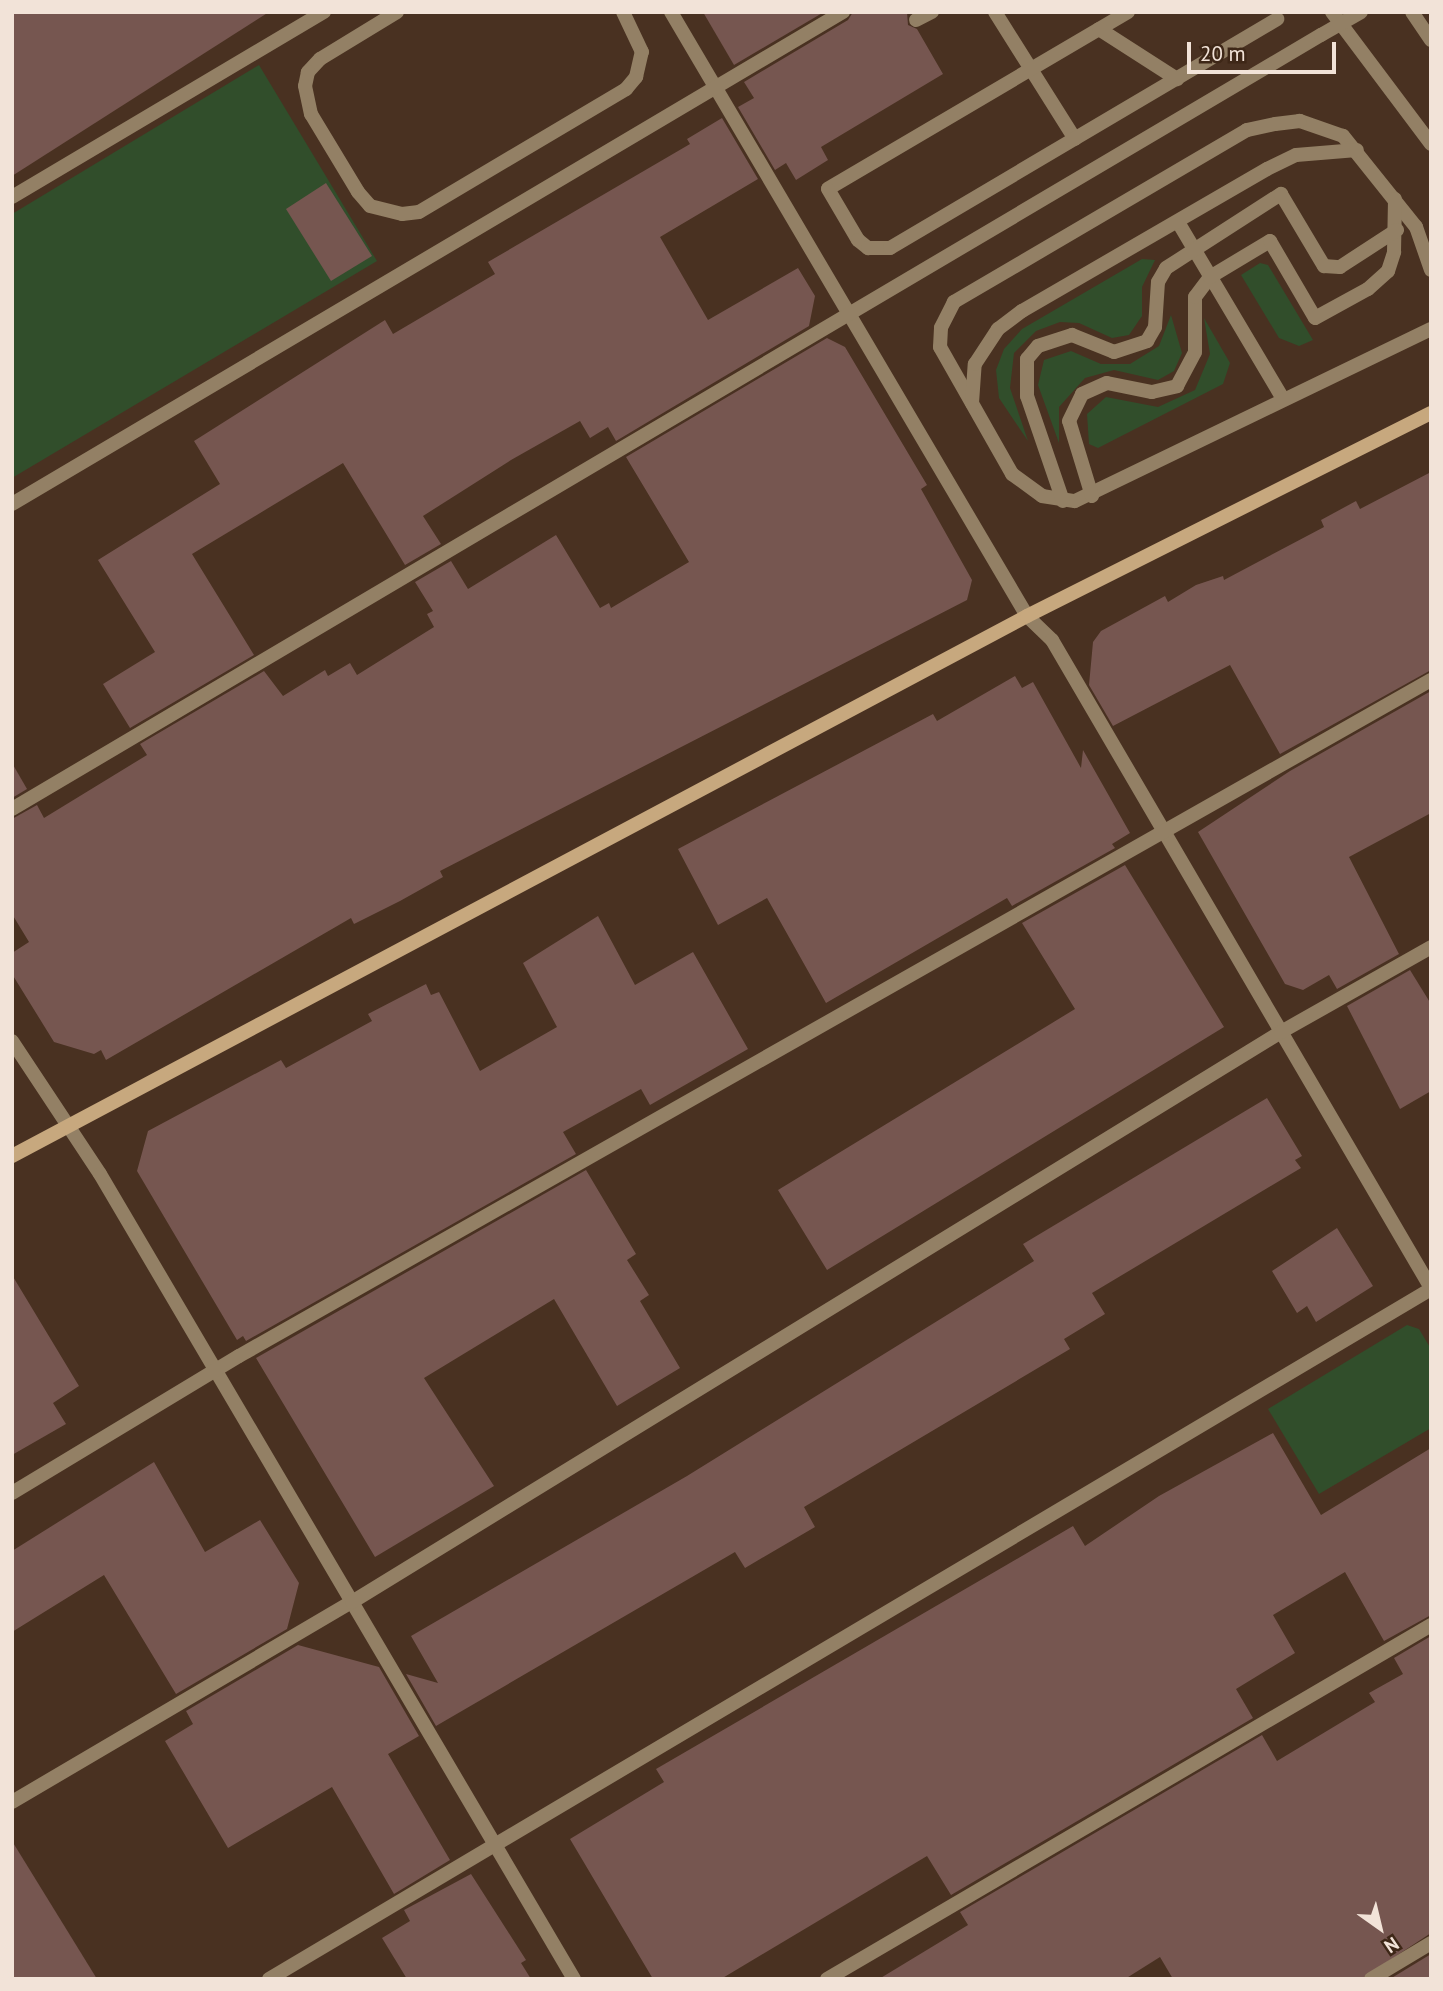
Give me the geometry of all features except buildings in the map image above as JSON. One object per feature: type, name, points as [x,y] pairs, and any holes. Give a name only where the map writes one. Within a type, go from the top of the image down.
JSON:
[{"type":"street","points":[[12,197],[324,12]]},
{"type":"street","points":[[397,12],[320,59],[308,72],[305,86],[311,114],[358,192],[370,206],[402,214],[419,212],[626,89],[636,77],[642,52],[623,12]]},
{"type":"street","points":[[269,1979],[1431,1288],[1052,640],[1027,616],[671,12]]},
{"type":"street","points":[[12,504],[843,12]]},
{"type":"street","points":[[916,20],[932,12]]},
{"type":"street","points":[[995,12],[1074,139]]},
{"type":"street","points":[[1128,12],[1114,16],[1100,29],[828,188],[858,240],[867,248],[890,248],[1277,19]]},
{"type":"street","points":[[1332,12],[1431,144]]},
{"type":"street","points":[[12,809],[1361,12]]},
{"type":"street","points":[[1412,12],[1431,40]]},
{"type":"street","points":[[1100,29],[1177,79]]},
{"type":"street","points":[[1431,270],[1416,227],[1357,150],[1343,136],[1300,121],[1247,130],[954,302],[941,328],[940,348],[1012,474],[1030,489],[1063,501],[1092,496],[1282,397],[1427,331],[1431,314]]},
{"type":"street","points":[[972,406],[975,364],[998,329],[1296,155],[1357,150]]},
{"type":"street","points":[[1063,501],[1027,396],[1027,359],[1054,336],[1072,335],[1114,352],[1147,341],[1158,317],[1158,282],[1166,268],[1282,194],[1324,266],[1340,267],[1396,230]]},
{"type":"street","points":[[1092,496],[1072,439],[1073,407],[1082,394],[1107,383],[1165,393],[1185,379],[1195,352],[1195,298],[1210,277],[1269,241],[1315,318],[1368,289],[1388,271],[1396,230],[1395,197]]},
{"type":"street","points":[[1178,222],[1282,397]]},
{"type":"street","points":[[12,1156],[1027,616],[1431,413]]},
{"type":"street","points":[[12,1493],[215,1370],[1431,680]]},
{"type":"street","points":[[12,1802],[352,1602],[1280,1032],[1431,947]]},
{"type":"street","points":[[12,1041],[68,1126],[215,1370],[573,1979]]},
{"type":"street","points":[[827,1979],[1431,1625]]},
{"type":"street","points":[[1371,1979],[1431,1943]]},
{"type":"green space","points":[[259,65],[377,261],[12,478],[12,214]]},
{"type":"green space","points":[[1142,259],[1155,260],[1142,287],[1142,316],[1129,335],[1112,338],[1079,323],[1060,322],[1036,331],[1014,353],[1010,388],[1028,441],[999,398],[996,370],[1004,349],[1022,329]]},
{"type":"green space","points":[[1260,263],[1268,265],[1313,340],[1299,346],[1279,338],[1241,275]]},
{"type":"green space","points":[[1171,315],[1182,353],[1174,371],[1158,380],[1114,370],[1085,378],[1059,407],[1059,443],[1038,385],[1044,360],[1071,351],[1101,364],[1130,364],[1159,346]]},
{"type":"green space","points":[[1204,318],[1230,363],[1223,384],[1098,448],[1089,444],[1087,414],[1106,397],[1158,407],[1195,390],[1210,354]]},
{"type":"green space","points":[[1407,1325],[1419,1329],[1431,1349],[1431,1428],[1319,1494],[1268,1409]]}]
